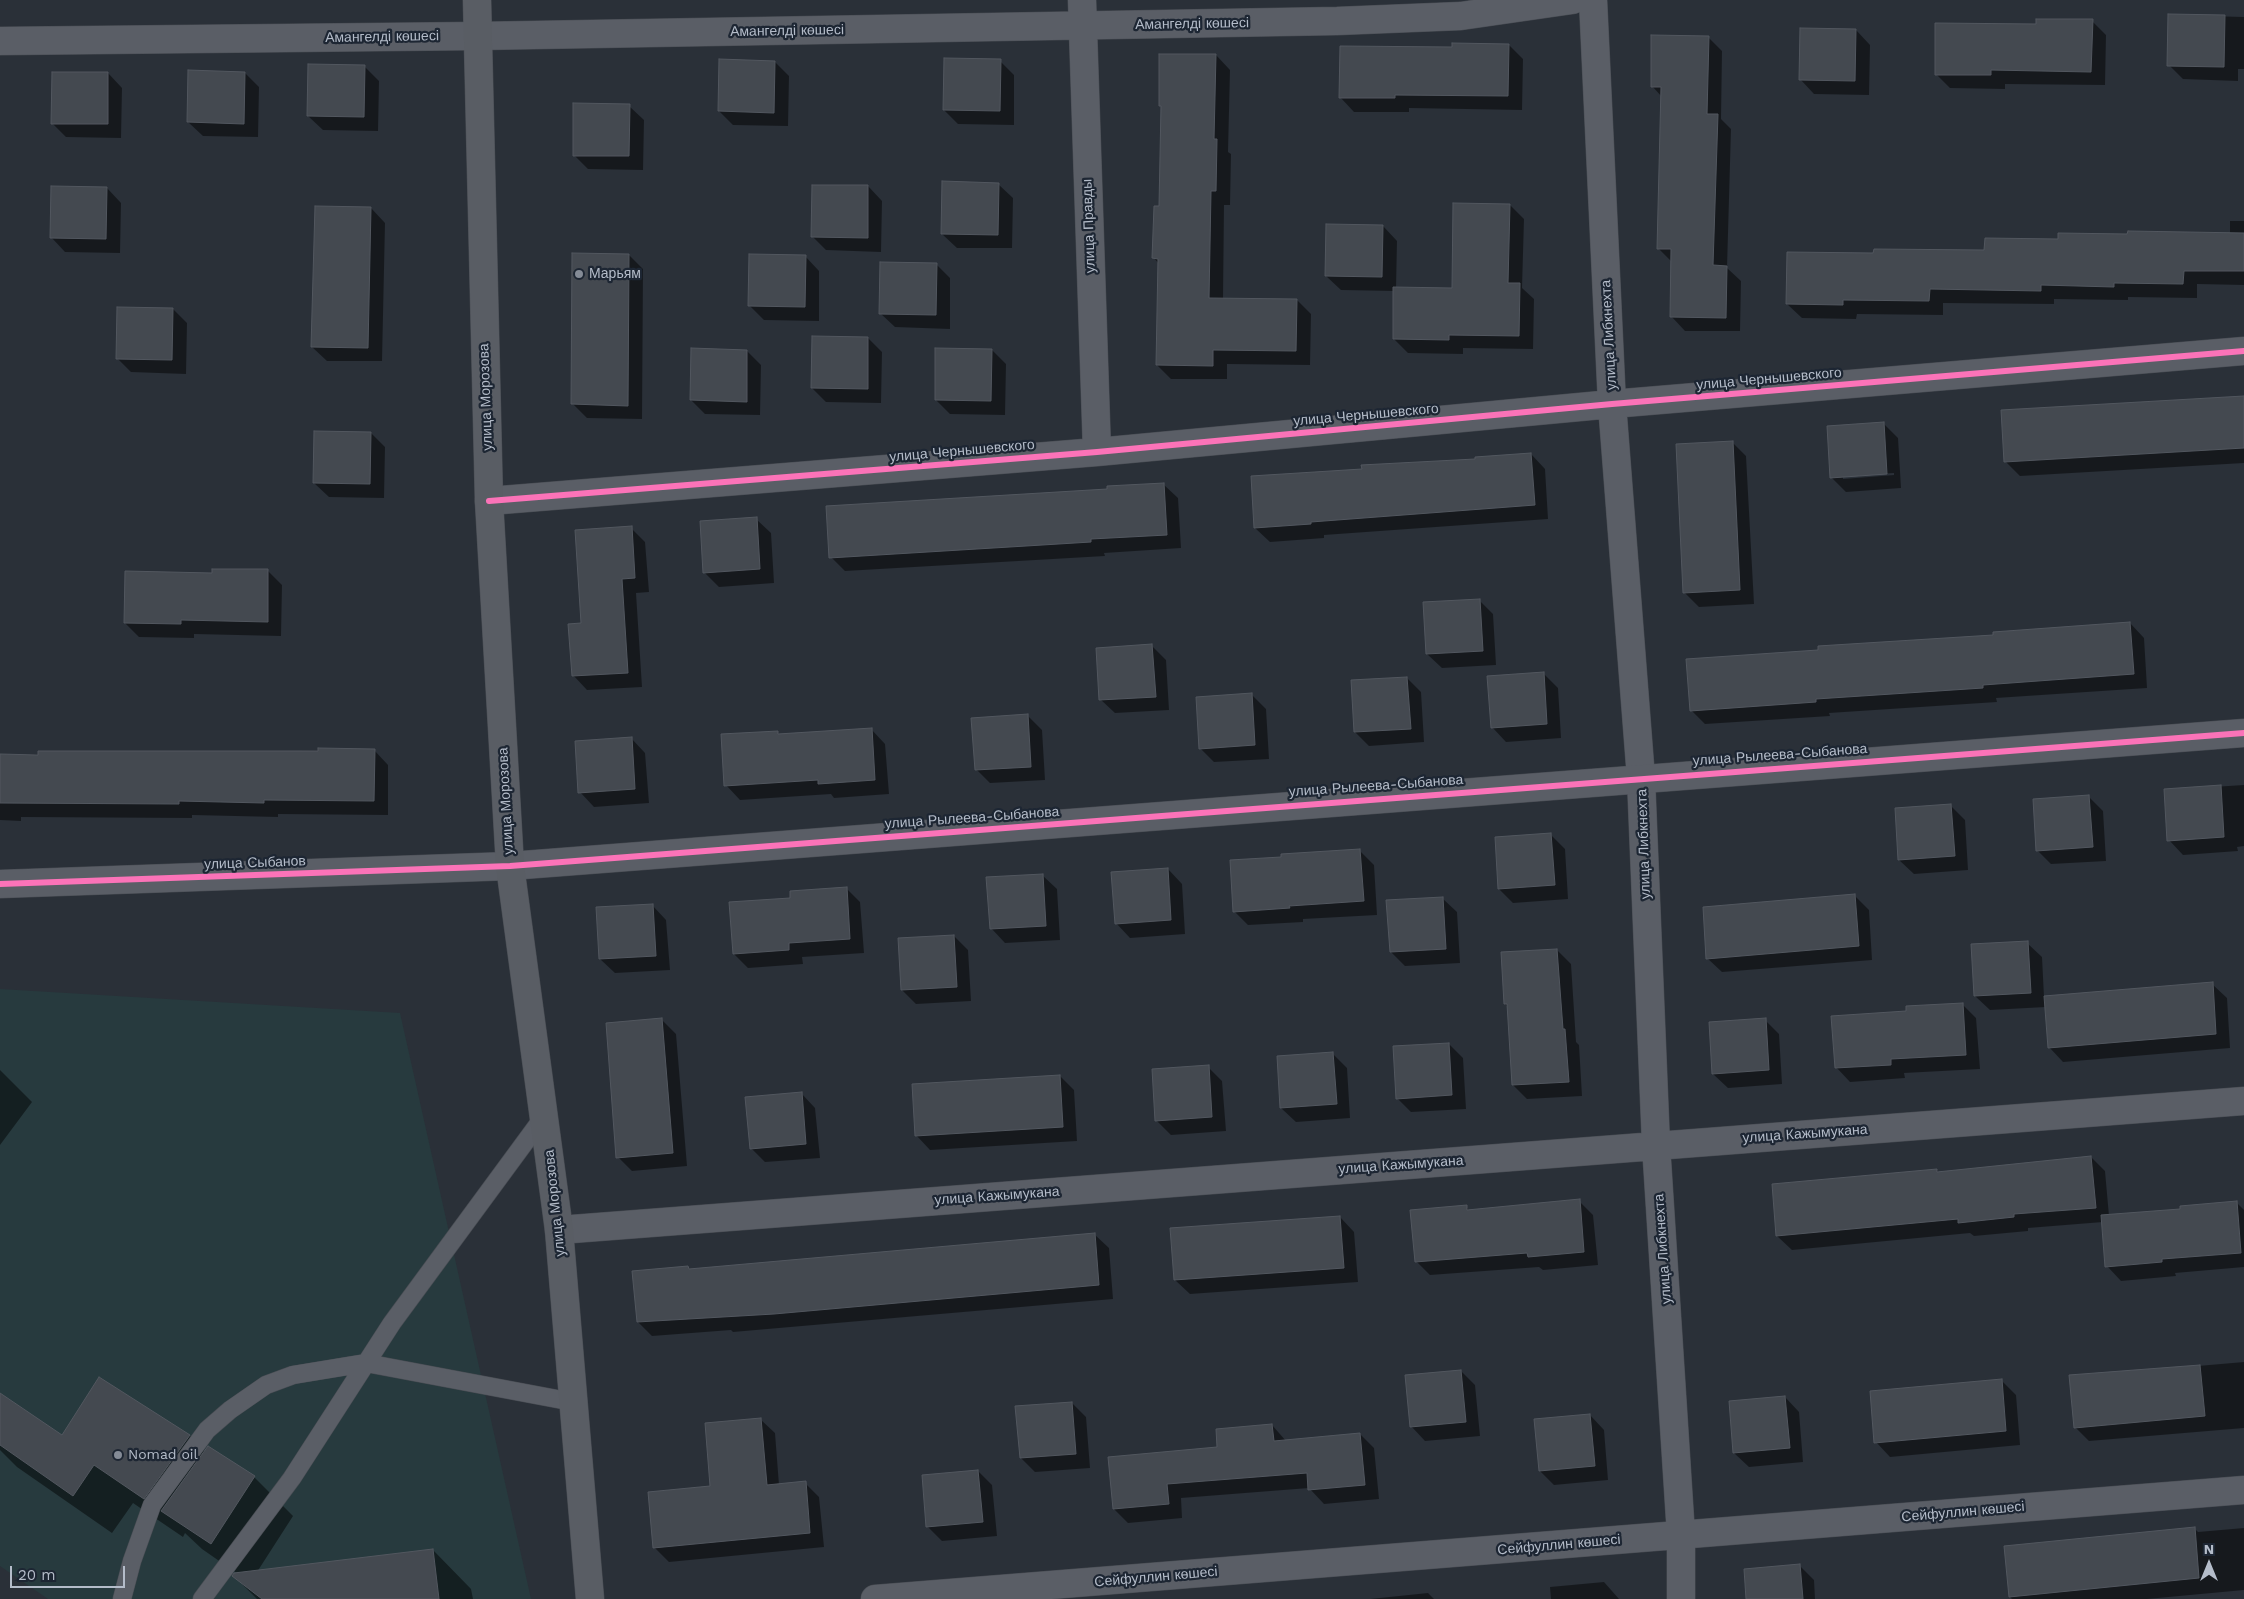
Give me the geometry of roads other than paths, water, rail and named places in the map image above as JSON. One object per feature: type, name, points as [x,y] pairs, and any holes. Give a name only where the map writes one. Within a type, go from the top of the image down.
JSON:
[{"type":"main road","name":"улица Морозова","points":[[477,0],[489,501],[510,866],[559,1230],[590,1599]]},
{"type":"street","name":"Амангелді көшесі","points":[[0,41],[477,36],[1082,13],[1337,21],[1461,16],[1572,0]]},
{"type":"street","name":"улица Либкнехта","points":[[1592,0],[1612,404],[1641,778],[1656,1145],[1681,1535],[1681,1599]]},
{"type":"street","name":"улица Правды","points":[[1082,13],[1097,452]]},
{"type":"street","name":"улица Чернышевского","points":[[489,501],[1097,452],[1612,404],[2244,351]]},
{"type":"street","name":"улица Рылеева-Сыбанова","points":[[510,866],[2244,733]]},
{"type":"street","name":"улица Сыбанов","points":[[0,884],[510,866]]},
{"type":"street","name":"улица Кажымукана","points":[[559,1230],[2244,1101]]},
{"type":"street","name":"Сейфуллин көшесі","points":[[874,1599],[2244,1490]]},
{"type":"lane","points":[[202,1599],[292,1478],[366,1363],[427,1275],[545,1115]]},
{"type":"lane","points":[[122,1599],[132,1561],[152,1505],[207,1430],[230,1410],[266,1385],[293,1376],[366,1363],[573,1402]]},
{"type":"place","name":"Марьям","points":[[579,274]]},
{"type":"place","name":"Nomad oil","points":[[118,1455]]}]
